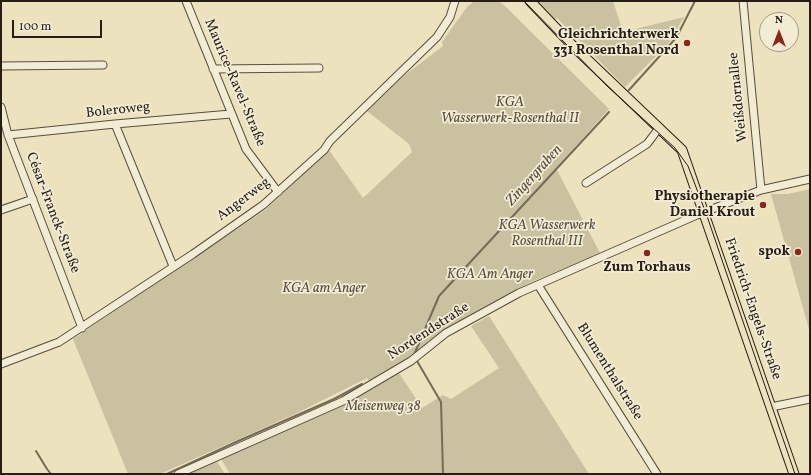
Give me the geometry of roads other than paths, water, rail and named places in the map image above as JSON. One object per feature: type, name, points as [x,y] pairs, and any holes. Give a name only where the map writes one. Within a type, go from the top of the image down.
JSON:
[{"type":"main road","name":"Friedrich-Engels-Straße","points":[[530,1],[573,46],[682,150],[794,474]]},
{"type":"street","name":"Maurice-Ravel-Straße","points":[[186,1],[246,149],[278,192]]},
{"type":"street","name":"Angerweg","points":[[1,364],[59,342],[82,328],[263,205],[324,150],[330,141],[437,37],[450,17],[455,1]]},
{"type":"street","name":"Weißdornallee","points":[[743,1],[761,190]]},
{"type":"street","points":[[1,66],[103,65]]},
{"type":"street","points":[[213,69],[319,68]]},
{"type":"street","name":"César-Franck-Straße","points":[[1,107],[8,135],[82,328]]},
{"type":"street","name":"Boleroweg","points":[[8,135],[231,114]]},
{"type":"street","points":[[115,124],[173,266]]},
{"type":"street","points":[[586,183],[647,144],[659,128]]},
{"type":"street","name":"Nordendstraße","points":[[178,474],[343,401],[411,361],[446,334],[519,293],[704,212],[761,190],[810,179]]},
{"type":"street","points":[[1,210],[33,199]]},
{"type":"street","name":"Blumenthalstraße","points":[[538,285],[657,474]]},
{"type":"street","points":[[771,407],[810,399]]},
{"type":"waterway","name":"Zingergraben","points":[[629,90],[676,38],[695,1]]},
{"type":"waterway","name":"Zingergraben","points":[[414,355],[439,296],[609,112]]},
{"type":"waterway","name":"Zingergraben","points":[[417,361],[441,402],[443,474]]},
{"type":"waterway","points":[[167,474],[334,399],[362,384]]},
{"type":"waterway","points":[[36,451],[51,474]]},
{"type":"tram line","points":[[524,1],[606,85],[675,148],[688,166],[707,216],[795,474]]},
{"type":"place","name":"Gleichrichterwerk 331 Rosenthal Nord","points":[[687,43]]},
{"type":"place","name":"Physiotherapie Daniel Krout","points":[[763,205]]},
{"type":"place","name":"spok","points":[[798,252]]},
{"type":"place","name":"Zum Torhaus","points":[[647,253]]},
{"type":"park label","name":"KGA Wasserwerk-Rosenthal II","points":[[510,112]]},
{"type":"park label","name":"KGA Wasserwerk Rosenthal III","points":[[547,234]]},
{"type":"park label","name":"KGA Am Anger","points":[[490,275]]},
{"type":"park label","name":"KGA am Anger","points":[[324,289]]},
{"type":"park label","name":"Meisenweg 38","points":[[383,407]]}]
